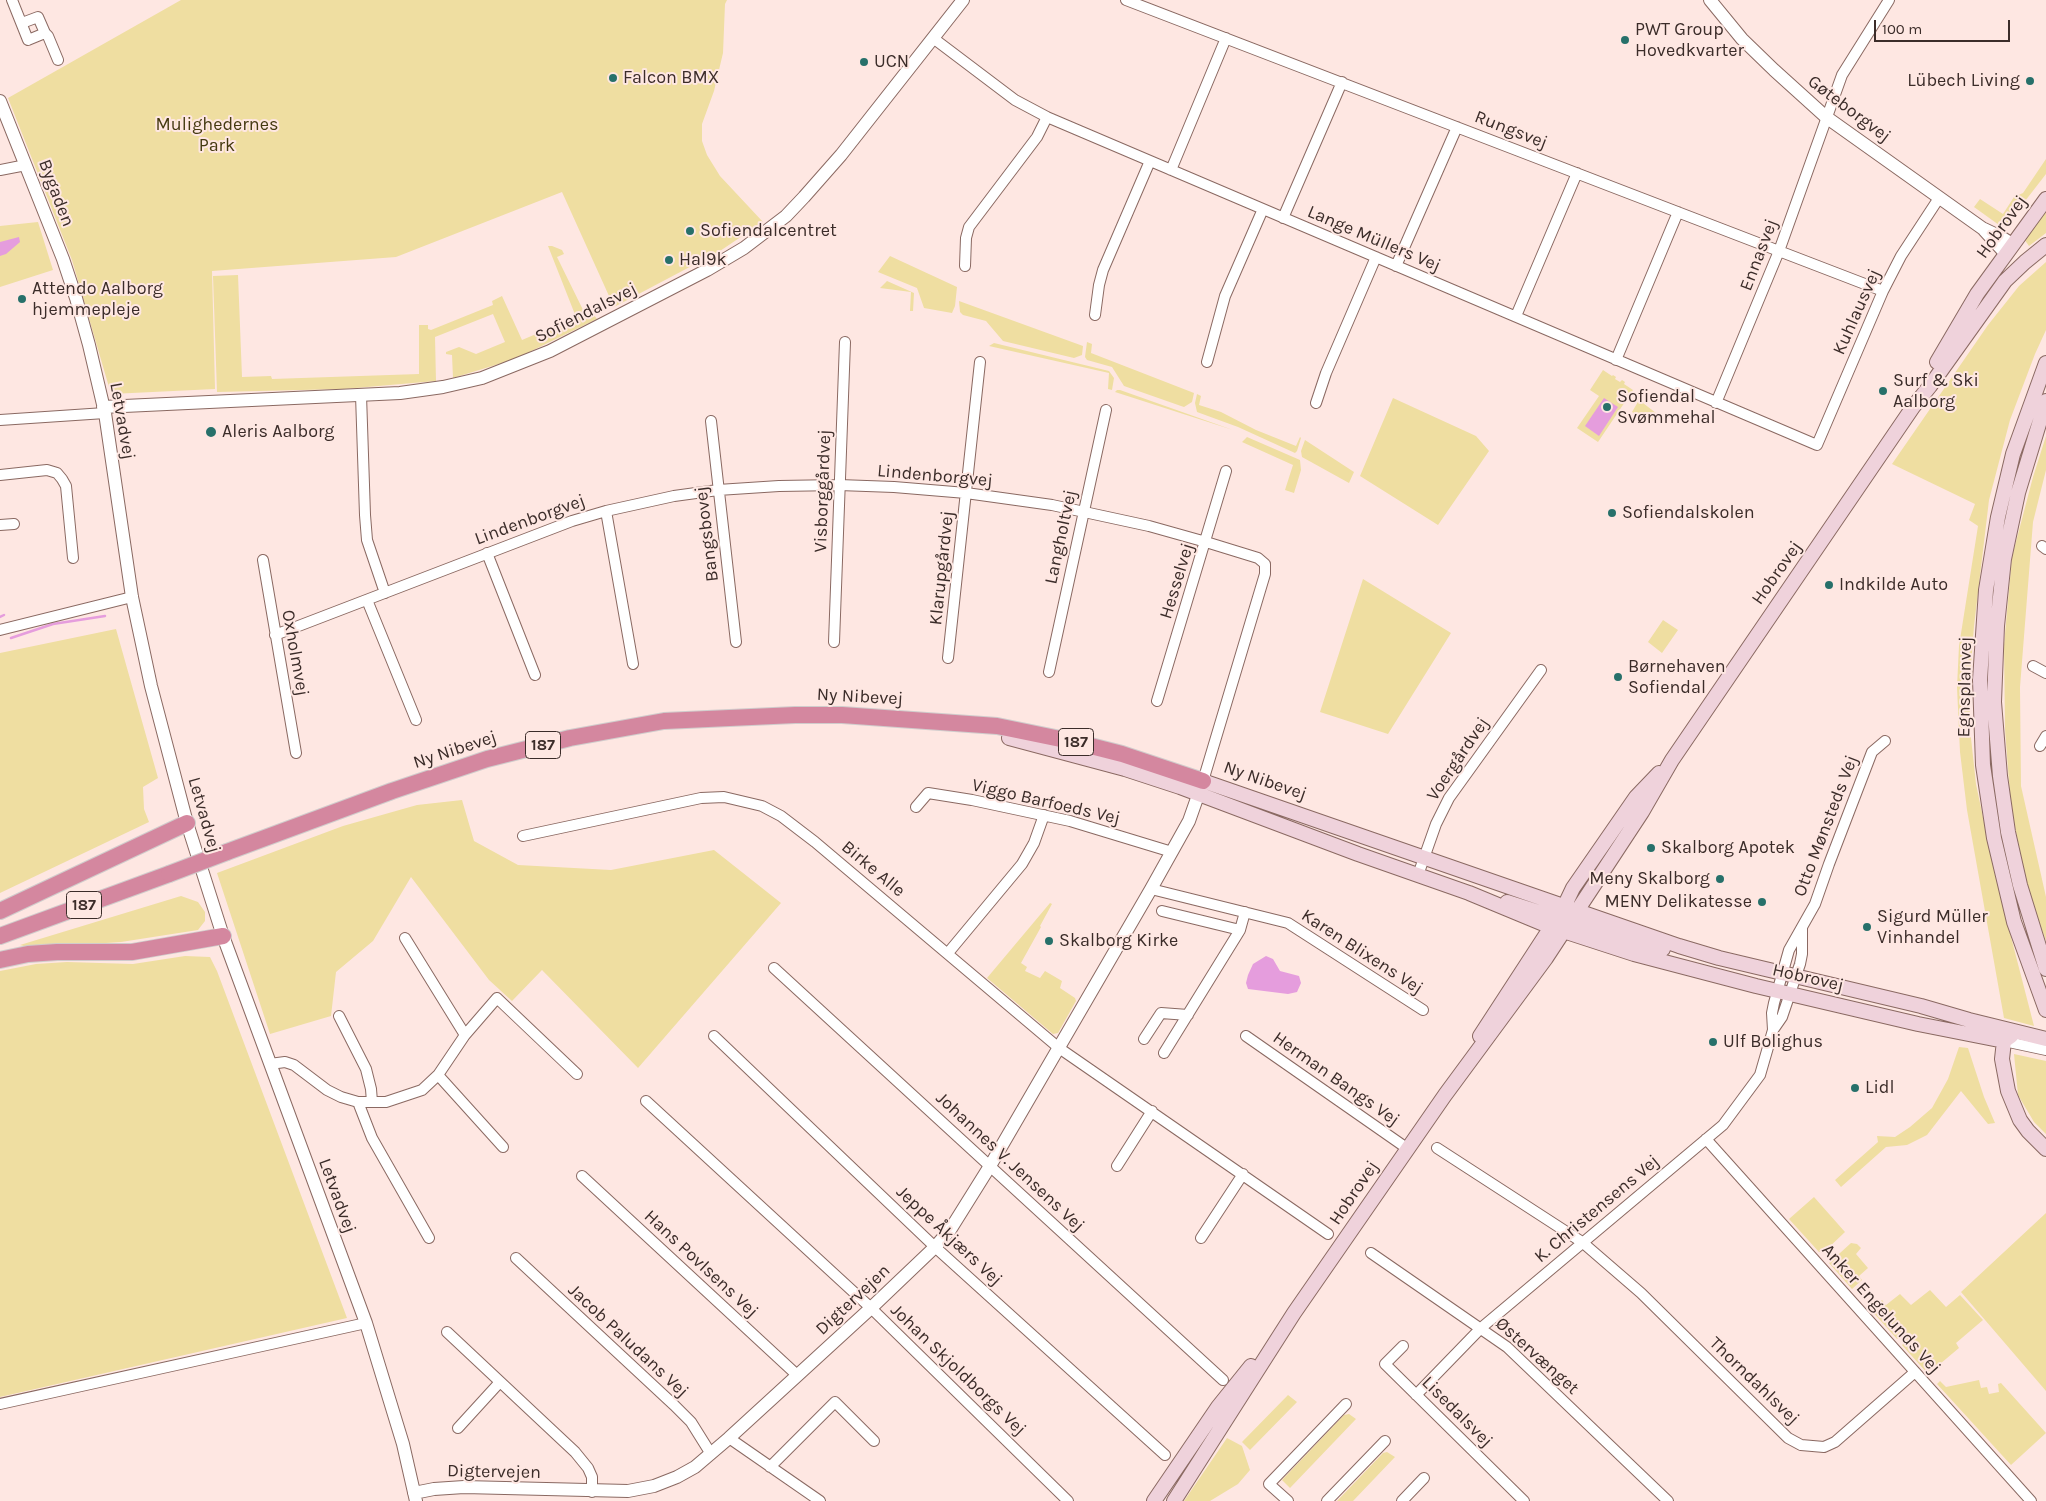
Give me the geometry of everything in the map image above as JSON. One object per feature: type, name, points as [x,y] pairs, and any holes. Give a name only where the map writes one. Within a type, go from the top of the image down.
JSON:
[{"type":"highway","name":"Ny Nibevej","points":[[0,936],[392,791],[487,759],[570,738],[664,721],[795,715],[875,716],[997,726],[1052,736],[1122,754],[1201,788]]},
{"type":"highway","name":"Ny Nibevej","points":[[944,723],[1009,738]]},
{"type":"highway","points":[[0,911],[187,824]]},
{"type":"highway","points":[[0,960],[28,954],[132,952],[223,936]]},
{"type":"main road","name":"Hobrovej","points":[[1445,1095],[1475,1043],[1642,812],[1672,760],[1913,407],[1930,386],[2046,199]]},
{"type":"main road","name":"Hobrovej","points":[[1913,407],[1925,382],[1977,294],[2013,254],[2046,245]]},
{"type":"main road","name":"Egnsplanvej","points":[[2046,363],[2013,454],[1998,517],[1986,590],[1980,680],[1984,765],[1994,838],[2014,922],[2028,965],[2046,1010]]},
{"type":"main road","name":"Egnsplanvej","points":[[2046,402],[2025,465],[2006,551],[1997,626],[1994,702],[2000,776],[2008,832],[2020,885],[2046,969]]},
{"type":"main road","name":"Ny Nibevej","points":[[1009,738],[1201,788],[1424,858],[1564,920]]},
{"type":"main road","name":"Hobrovej","points":[[1174,1501],[1294,1313],[1445,1095],[1514,1003],[1536,963],[1564,920],[1573,888],[1636,796],[1672,760]]},
{"type":"main road","name":"Ny Nibevej","points":[[1201,788],[1469,893],[1564,920]]},
{"type":"main road","name":"Hobrovej","points":[[1564,920],[1720,958],[1786,983],[1918,1024],[2004,1041]]},
{"type":"main road","name":"Hobrovej","points":[[1564,920],[1634,954],[1675,965],[1921,1006],[2018,1033],[2042,1044]]},
{"type":"main road","points":[[2018,1033],[2004,1041],[2002,1059],[2012,1103],[2028,1132],[2046,1149]]},
{"type":"main road","name":"Hobrovej","points":[[1154,1501],[1218,1407],[1294,1313]]},
{"type":"street","points":[[12,0],[28,40],[45,33]]},
{"type":"street","name":"Sofiendalsvej","points":[[104,410],[400,393],[443,387],[482,378],[522,364],[729,258],[763,234],[804,197],[841,155],[963,0]]},
{"type":"street","name":"Rungsvej","points":[[1126,0],[1883,291]]},
{"type":"street","name":"Gøteborgvej","points":[[1710,0],[1742,39],[1826,117],[1982,228],[2001,237],[2013,254]]},
{"type":"street","name":"Ennasvej","points":[[1716,403],[1779,251],[1842,75],[1850,59],[1889,0]]},
{"type":"street","points":[[22,24],[38,17],[58,60]]},
{"type":"street","name":"Lange Müllers Vej","points":[[933,38],[1015,100],[1047,117],[1817,445]]},
{"type":"street","points":[[1171,170],[1226,38]]},
{"type":"street","points":[[1283,218],[1342,82]]},
{"type":"street","name":"Bygaden","points":[[0,102],[76,298]]},
{"type":"street","points":[[965,266],[966,238],[969,227],[1038,137],[1047,117]]},
{"type":"street","points":[[1396,266],[1456,127]]},
{"type":"street","points":[[1095,315],[1103,270],[1150,161]]},
{"type":"street","points":[[0,170],[26,165]]},
{"type":"street","points":[[1516,316],[1577,173]]},
{"type":"street","name":"Kuhlausvej","points":[[1817,445],[1883,291],[1901,256],[1939,198]]},
{"type":"street","points":[[1207,362],[1226,296],[1263,209]]},
{"type":"street","points":[[1616,360],[1678,212]]},
{"type":"street","points":[[1316,403],[1326,373],[1376,257]]},
{"type":"street","name":"Letvadvej","points":[[76,298],[104,410],[132,597],[151,686],[187,824],[223,936],[366,1323],[403,1444],[415,1497]]},
{"type":"street","name":"Visborggårdvej","points":[[834,642],[845,342]]},
{"type":"street","name":"Klarupgårdvej","points":[[948,658],[980,362]]},
{"type":"street","points":[[361,395],[367,540],[385,593]]},
{"type":"street","points":[[0,420],[104,410]]},
{"type":"street","name":"Langholtvej","points":[[1049,672],[1106,410]]},
{"type":"street","name":"Bangsbovej","points":[[711,421],[736,642]]},
{"type":"street","points":[[0,475],[47,470],[57,473],[66,486],[73,558]]},
{"type":"street","name":"Hesselvej","points":[[1157,701],[1226,471]]},
{"type":"street","name":"Lindenborgvej","points":[[275,635],[487,552],[572,521],[606,510],[674,496],[718,490],[779,486],[839,485],[894,487],[966,493],[1084,511],[1206,542],[1258,558],[1265,564],[1266,574],[1201,788]]},
{"type":"street","points":[[606,510],[633,664]]},
{"type":"street","points":[[0,525],[14,524]]},
{"type":"street","points":[[487,552],[535,675]]},
{"type":"street","name":"Oxholmvej","points":[[263,560],[296,753]]},
{"type":"street","points":[[0,630],[132,597]]},
{"type":"street","points":[[368,600],[416,720]]},
{"type":"street","points":[[2033,666],[2046,673]]},
{"type":"street","name":"Voergårdvej","points":[[1418,874],[1436,824],[1449,798],[1541,670]]},
{"type":"street","points":[[2040,746],[2046,736]]},
{"type":"street","name":"Otto Mønsteds Vej","points":[[1786,983],[1789,950],[1816,904],[1828,864],[1872,752],[1885,741]]},
{"type":"street","name":"Digtervejen","points":[[415,1497],[434,1489],[464,1487],[592,1492],[629,1496],[677,1477],[711,1454],[729,1438],[935,1247],[967,1206],[1152,889],[1189,821],[1201,788]]},
{"type":"street","name":"Viggo Barfoeds Vej","points":[[916,807],[928,794],[1070,821],[1172,852]]},
{"type":"street","name":"Birke Alle","points":[[523,836],[701,798],[724,797],[762,806],[788,821],[948,953],[1059,1048],[1328,1234]]},
{"type":"street","points":[[948,953],[1022,864],[1034,843],[1044,815]]},
{"type":"street","name":"Karen Blixens Vej","points":[[1152,889],[1288,923],[1423,1010]]},
{"type":"street","points":[[1162,911],[1240,930]]},
{"type":"street","points":[[1164,1052],[1240,930],[1245,912]]},
{"type":"street","points":[[1786,983],[1802,954],[1802,928]]},
{"type":"street","points":[[406,938],[465,1035]]},
{"type":"street","name":"Johannes V. Jensens Vej","points":[[774,968],[1223,1380]]},
{"type":"street","name":"K. Christensens Vej","points":[[1416,1395],[1481,1328],[1724,1125],[1760,1075],[1773,1030],[1772,1014],[1786,983]]},
{"type":"street","points":[[270,1064],[285,1062],[294,1065],[326,1090],[341,1097],[358,1102],[386,1102],[422,1090],[438,1075],[465,1035],[497,998],[577,1074]]},
{"type":"street","points":[[1144,1039],[1162,1012],[1188,1014]]},
{"type":"street","points":[[338,1016],[366,1069],[372,1102]]},
{"type":"street","name":"Jeppe Åkjærs Vej","points":[[714,1036],[935,1247],[1165,1455]]},
{"type":"street","name":"Herman Bangs Vej","points":[[1246,1036],[1408,1149]]},
{"type":"street","name":"Hobrovej","points":[[2004,1041],[2042,1044]]},
{"type":"street","points":[[438,1075],[503,1147]]},
{"type":"street","name":"Johan Skjoldborgs Vej","points":[[646,1101],[871,1308],[1068,1501]]},
{"type":"street","points":[[358,1102],[372,1138],[428,1238]]},
{"type":"street","points":[[1118,1166],[1152,1111]]},
{"type":"street","name":"Anker Engelunds Vej","points":[[1706,1139],[2031,1501]]},
{"type":"street","name":"Thorndahlsvej","points":[[1437,1148],[1582,1242],[1642,1293],[1788,1438],[1801,1446],[1824,1447],[1835,1442],[1915,1372]]},
{"type":"street","points":[[1200,1238],[1243,1174]]},
{"type":"street","name":"Hans Povlsens Vej","points":[[582,1176],[797,1375]]},
{"type":"street","name":"Østervænget","points":[[1370,1253],[1507,1347],[1668,1501]]},
{"type":"street","name":"Jacob Paludans Vej","points":[[516,1258],[680,1411],[699,1433],[711,1454]]},
{"type":"street","points":[[0,1404],[366,1323]]},
{"type":"street","points":[[446,1332],[575,1452],[588,1468],[592,1477],[592,1492]]},
{"type":"street","name":"Lisedalsvej","points":[[1403,1346],[1385,1364],[1524,1501]]},
{"type":"street","points":[[458,1428],[500,1382]]},
{"type":"street","points":[[770,1467],[835,1402],[874,1441]]},
{"type":"street","points":[[1288,1501],[1269,1484],[1346,1404]]},
{"type":"street","points":[[729,1438],[820,1501]]},
{"type":"street","points":[[1327,1501],[1386,1441]]},
{"type":"street","points":[[1402,1501],[1424,1478]]},
{"type":"green space","name":"Mulighedernes Park","points":[[181,0],[727,0],[725,4],[723,53],[714,91],[702,124],[702,141],[707,155],[720,176],[763,222],[720,251],[614,307],[562,192],[396,257],[212,271],[215,389],[111,394],[72,260],[8,98]]},
{"type":"green space","points":[[2046,159],[2046,174],[2008,223],[1999,225],[1974,207],[1980,199],[2003,214],[2014,197],[2023,193]]},
{"type":"green space","points":[[2046,211],[2046,233],[2029,246],[2024,239]]},
{"type":"green space","points":[[38,222],[53,270],[0,287],[0,226]]},
{"type":"green space","points":[[548,246],[562,250],[564,254],[557,257],[587,318],[594,315],[597,319],[515,359],[453,378],[452,355],[446,354],[446,352],[459,347],[476,354],[505,342],[493,314],[435,337],[436,381],[344,389],[217,392],[213,276],[238,275],[242,377],[271,376],[272,379],[419,374],[419,325],[428,325],[428,329],[431,330],[493,305],[492,301],[502,296],[522,340],[576,317]]},
{"type":"green space","points":[[890,256],[957,287],[955,306],[952,313],[924,308],[917,288],[878,272]]},
{"type":"green space","points":[[2046,262],[2046,330],[2010,420],[1989,500],[1974,626],[1969,692],[1976,784],[1995,875],[2034,1026],[2004,1018],[1967,810],[1960,752],[1957,687],[1959,646],[1978,526],[1969,520],[1975,504],[1892,464],[1988,325],[2019,286]]},
{"type":"green space","points":[[887,281],[914,293],[913,311],[910,311],[911,292],[880,288]]},
{"type":"green space","points":[[959,301],[1083,346],[1082,355],[1074,358],[1003,341],[986,321],[963,315],[960,312]]},
{"type":"green space","points":[[1087,342],[1092,344],[1091,353],[1194,393],[1192,402],[1184,407],[1124,386],[1112,367],[1087,360],[1085,357]]},
{"type":"green space","points":[[994,343],[1109,371],[1114,378],[1112,390],[1108,389],[1109,373],[989,346]]},
{"type":"green space","name":"Sofiendal Svømmehal","points":[[1603,370],[1616,377],[1615,379],[1620,382],[1622,380],[1625,382],[1624,384],[1633,390],[1598,442],[1577,428],[1599,396],[1590,390]]},
{"type":"green space","points":[[1120,390],[1233,430],[1115,392]]},
{"type":"green space","points":[[1197,394],[1201,396],[1199,405],[1221,412],[1256,430],[1296,446],[1300,437],[1297,451],[1295,453],[1238,427],[1197,412],[1195,403]]},
{"type":"green space","points":[[1393,398],[1476,436],[1489,451],[1438,525],[1360,476]]},
{"type":"green space","points":[[1639,400],[1656,413],[1651,423],[1632,412]]},
{"type":"green space","points":[[2046,436],[2046,470],[2033,522],[2020,687],[2021,786],[2046,897],[2046,941],[2029,894],[2011,808],[2005,729],[2004,645],[2012,557]]},
{"type":"green space","points":[[1247,437],[1300,460],[1301,470],[1294,493],[1285,490],[1293,465],[1242,442]]},
{"type":"green space","points":[[1305,440],[1354,472],[1349,483],[1302,457],[1301,451]]},
{"type":"green space","points":[[1363,579],[1451,633],[1388,734],[1320,712]]},
{"type":"green space","points":[[1663,620],[1678,630],[1662,653],[1648,642]]},
{"type":"green space","points":[[116,629],[158,778],[143,787],[144,809],[149,822],[0,893],[0,653]]},
{"type":"green space","points":[[462,800],[474,841],[518,865],[611,870],[714,850],[781,903],[638,1068],[542,970],[512,1001],[489,980],[411,877],[373,941],[336,972],[331,1016],[270,1034],[217,873],[343,826],[417,805]]},
{"type":"green space","points":[[181,896],[198,902],[205,912],[205,921],[198,930],[121,942],[31,948],[20,945]]},
{"type":"green space","points":[[1050,903],[1052,904],[1041,927],[1021,963],[1027,967],[1025,971],[1040,978],[1045,971],[1062,981],[1060,988],[1075,998],[1076,1001],[1058,1033],[1053,1034],[987,978]]},
{"type":"green space","points":[[185,956],[210,957],[217,971],[347,1318],[0,1397],[0,971],[36,964],[67,962],[133,964]]},
{"type":"green space","points":[[1959,1047],[1968,1048],[1984,1097],[1995,1123],[1988,1124],[1961,1091],[1927,1135],[1907,1145],[1886,1147],[1841,1187],[1835,1180],[1878,1142],[1877,1136],[1895,1137],[1932,1108],[1948,1079]]},
{"type":"green space","points":[[2014,1054],[2046,1061],[2046,1134],[2034,1122],[2018,1095]]},
{"type":"green space","points":[[1814,1197],[1845,1232],[1824,1252],[1819,1252],[1789,1219]]},
{"type":"green space","points":[[2046,1213],[2046,1391],[1961,1292]]},
{"type":"green space","points":[[1851,1243],[1857,1244],[1861,1248],[1856,1254],[1868,1268],[1859,1276],[1862,1280],[1852,1289],[1829,1263]]},
{"type":"green space","points":[[1930,1290],[1946,1307],[1960,1295],[1983,1320],[1956,1343],[1959,1348],[1928,1374],[1902,1345],[1907,1340],[1902,1335],[1897,1339],[1871,1310],[1882,1300],[1886,1305],[1900,1294],[1911,1305]]},
{"type":"green space","points":[[1979,1380],[1981,1388],[1987,1387],[1989,1394],[1999,1392],[1998,1384],[2001,1383],[2046,1433],[2011,1465],[1937,1384],[1940,1381],[1946,1387]]},
{"type":"green space","points":[[1288,1395],[1297,1402],[1250,1450],[1242,1442]]},
{"type":"green space","points":[[1349,1414],[1356,1419],[1290,1488],[1282,1480],[1344,1415]]},
{"type":"green space","points":[[1227,1438],[1242,1446],[1250,1470],[1238,1484],[1210,1501],[1184,1501]]},
{"type":"green space","points":[[1387,1452],[1395,1457],[1353,1501],[1337,1501],[1383,1453]]},
{"type":"shaded area","points":[[19,237],[20,242],[6,254],[0,256],[0,242]]},
{"type":"shaded area","points":[[1604,398],[1618,407],[1599,436],[1585,426]]},
{"type":"shaded area","points":[[1266,956],[1273,959],[1280,971],[1299,976],[1301,983],[1297,992],[1288,994],[1248,989],[1246,983],[1253,964]]},
{"type":"waterway","points":[[0,617],[4,615]]},
{"type":"waterway","points":[[11,638],[53,624],[105,616]]},
{"type":"place","name":"PWT Group Hovedkvarter","points":[[1625,40]]},
{"type":"place","name":"UCN","points":[[864,62]]},
{"type":"place","name":"Falcon BMX","points":[[613,78]]},
{"type":"place","name":"Lübech Living","points":[[2030,81]]},
{"type":"place","name":"Sofiendalcentret","points":[[690,231]]},
{"type":"place","name":"Hal9k","points":[[669,260]]},
{"type":"place","name":"Attendo Aalborg hjemmepleje","points":[[22,299]]},
{"type":"place","name":"Surf & Ski Aalborg","points":[[1883,391]]},
{"type":"place","name":"Sofiendal Svømmehal","points":[[1607,407]]},
{"type":"place","name":"Aleris Aalborg","points":[[211,432]]},
{"type":"place","name":"Sofiendalskolen","points":[[1612,513]]},
{"type":"place","name":"Indkilde Auto","points":[[1829,585]]},
{"type":"place","name":"Børnehaven Sofiendal","points":[[1618,677]]},
{"type":"place","name":"Skalborg Apotek","points":[[1651,848]]},
{"type":"place","name":"Meny Skalborg","points":[[1720,879]]},
{"type":"place","name":"MENY Delikatesse","points":[[1762,902]]},
{"type":"place","name":"Sigurd Müller Vinhandel","points":[[1867,927]]},
{"type":"place","name":"Skalborg Kirke","points":[[1049,941]]},
{"type":"place","name":"Ulf Bolighus","points":[[1713,1042]]},
{"type":"place","name":"Lidl","points":[[1855,1088]]}]
